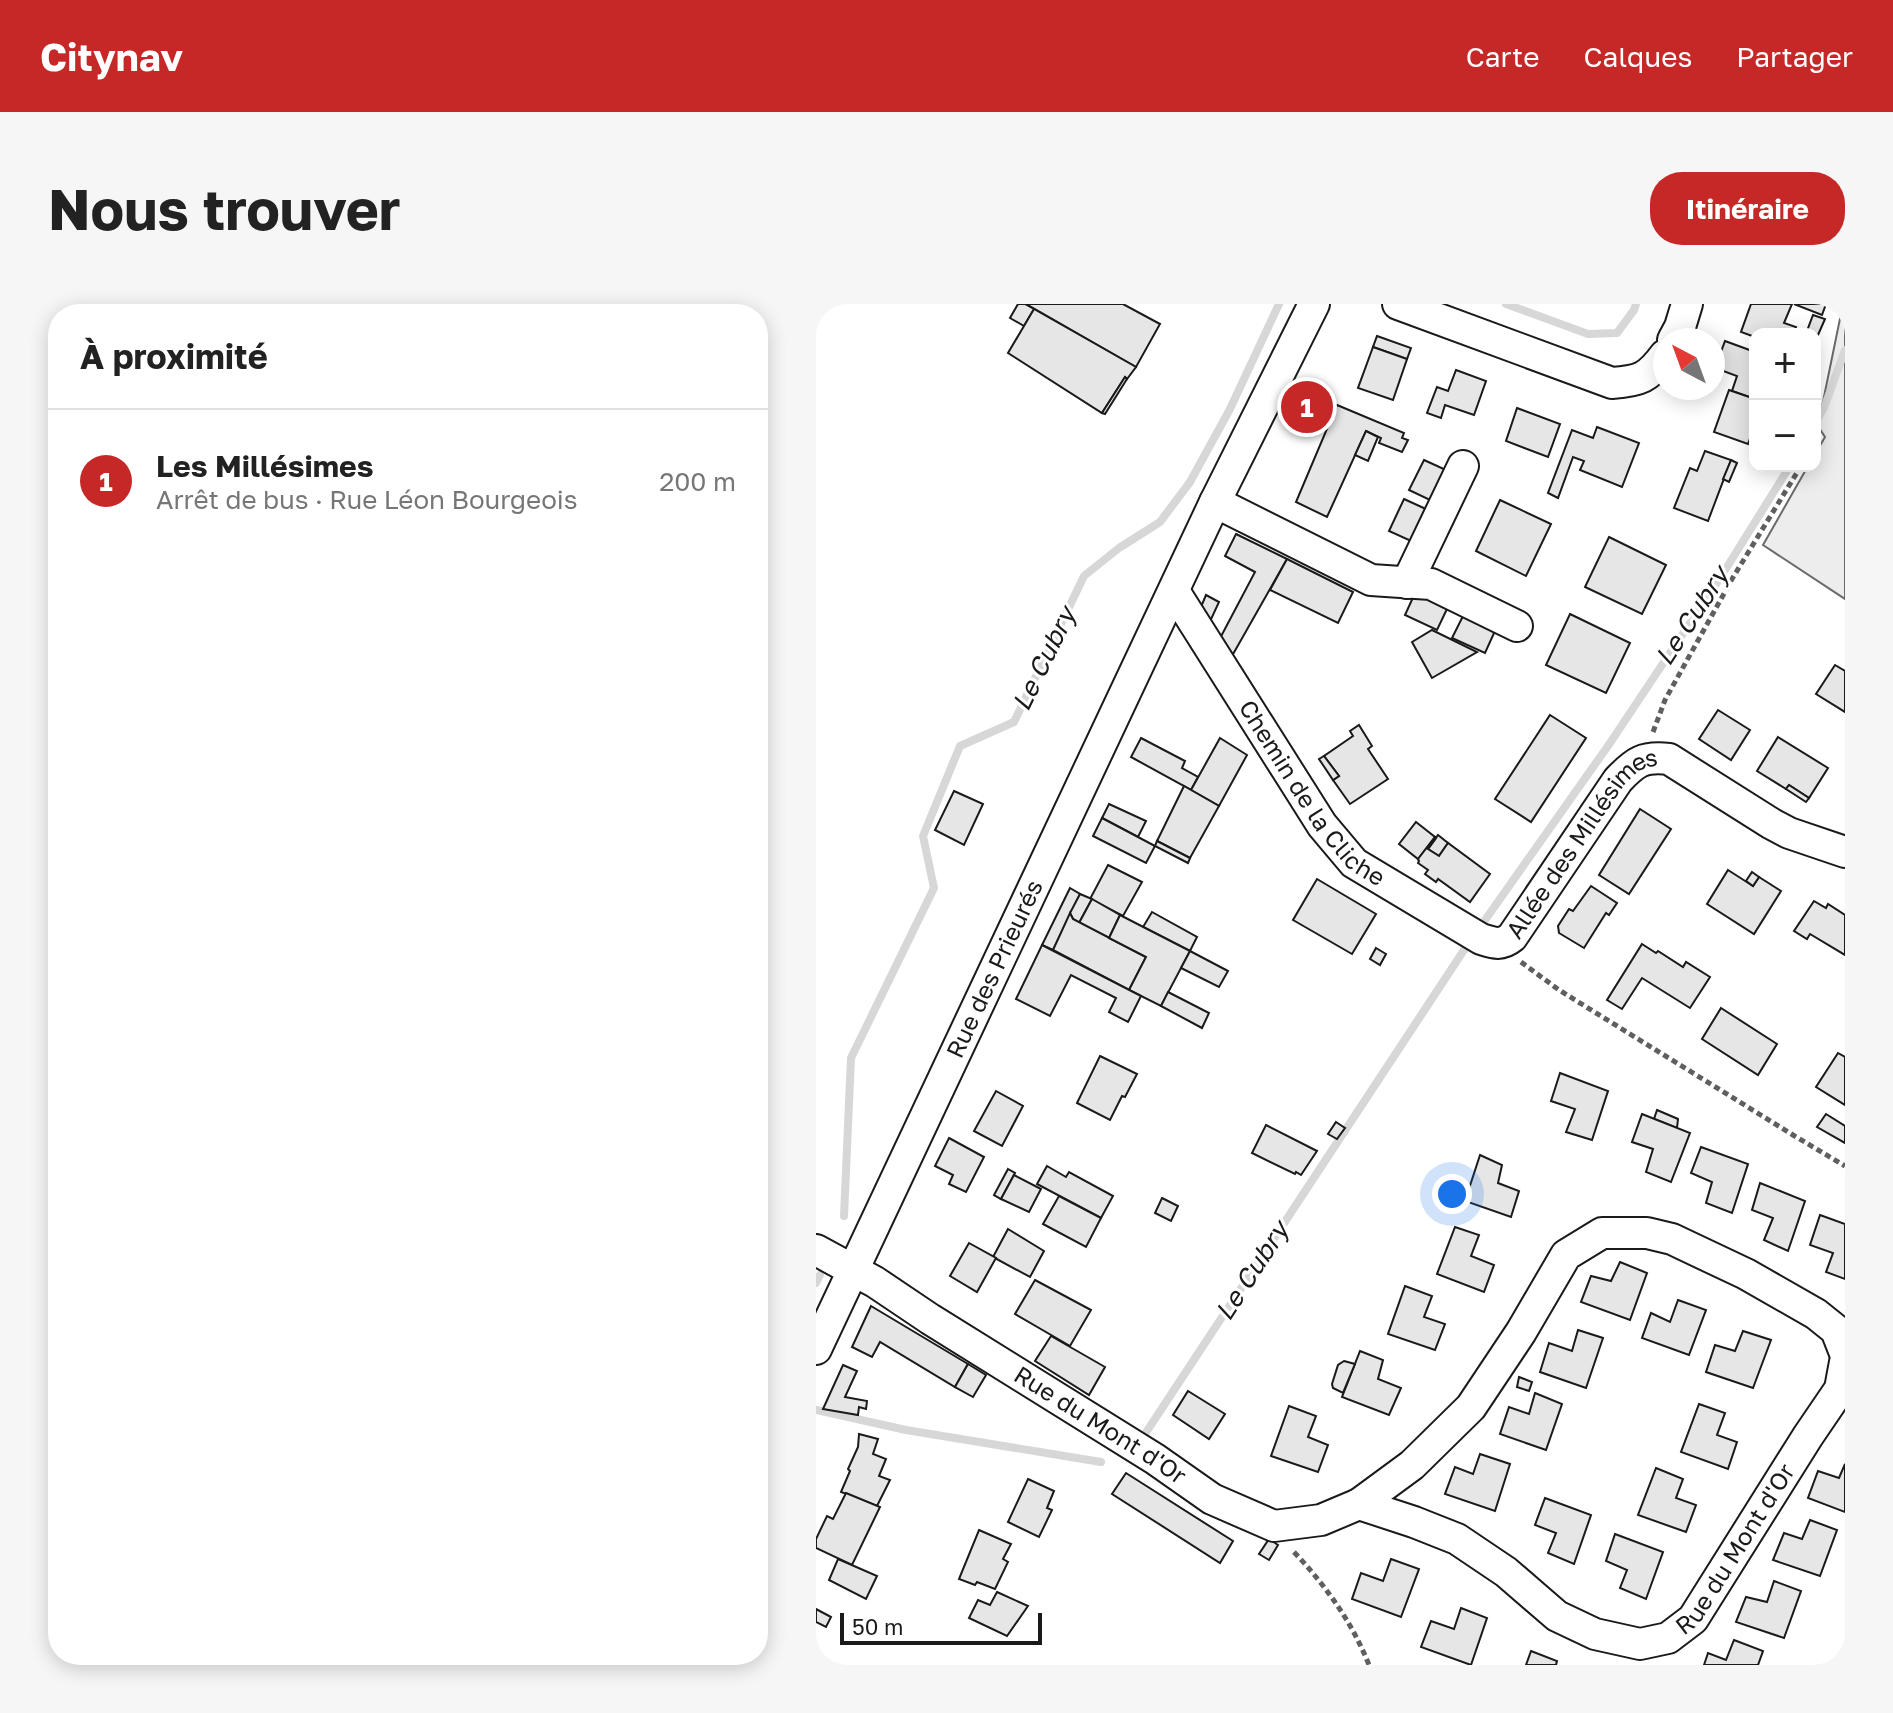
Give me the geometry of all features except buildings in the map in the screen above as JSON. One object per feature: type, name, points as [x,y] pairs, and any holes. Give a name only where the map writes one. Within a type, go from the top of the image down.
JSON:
[{"type":"street","name":"Rue des Prieurés","points":[[816,1349],[1215,502],[1314,304]]},
{"type":"street","points":[[1398,304],[1612,383],[1634,381],[1653,369]]},
{"type":"street","points":[[1679,328],[1687,304]]},
{"type":"street","points":[[1407,583],[1463,466]]},
{"type":"street","points":[[1215,502],[1371,580],[1431,584],[1517,626]]},
{"type":"street","name":"Chemin de la Cliche","points":[[1174,591],[1339,847],[1354,863],[1465,931],[1496,944]]},
{"type":"street","name":"Allée des Millésimes","points":[[1496,944],[1506,943],[1512,937],[1618,780],[1642,760],[1669,759],[1789,833],[1845,852]]},
{"type":"street","points":[[1274,1526],[1321,1520],[1359,1504],[1412,1465],[1471,1407],[1521,1332],[1566,1255],[1602,1233],[1647,1233],[1672,1239],[1746,1274],[1816,1314],[1836,1330],[1845,1353]]},
{"type":"street","name":"Rue du Mont d'Or","points":[[816,1250],[875,1282],[1155,1459],[1212,1499],[1274,1526]]},
{"type":"street","name":"Rue du Mont d'Or","points":[[1359,1504],[1457,1539],[1506,1572],[1557,1616],[1595,1634],[1640,1644],[1668,1638],[1693,1619],[1840,1389],[1845,1362]]},
{"type":"path","points":[[816,318],[823,304]]},
{"type":"path","points":[[1642,760],[1665,700],[1732,579],[1797,472]]},
{"type":"path","points":[[1496,944],[1559,990],[1845,1166]]},
{"type":"path","points":[[1274,1526],[1319,1578],[1341,1610],[1369,1665]]},
{"type":"shaded area","points":[[1845,304],[1845,599],[1763,545],[1805,472],[1821,472],[1821,444],[1825,437],[1821,431],[1821,411]]},
{"type":"waterway","name":"Le Cubry","points":[[844,1216],[851,1058],[934,888],[923,836],[960,746],[1014,722],[1084,576],[1119,548],[1160,522],[1190,482],[1230,409],[1279,304]]},
{"type":"waterway","name":"Le Cubry","points":[[1506,304],[1588,334],[1617,333],[1636,304]]},
{"type":"waterway","name":"Le Cubry","points":[[1821,413],[1845,350]]},
{"type":"waterway","name":"Le Cubry","points":[[1483,923],[1610,743],[1786,472]]},
{"type":"waterway","name":"Le Cubry","points":[[1145,1434],[1466,947]]},
{"type":"waterway","name":"Le Cubry","points":[[816,1283],[820,1275]]},
{"type":"waterway","name":"Le Cubry","points":[[816,1410],[906,1430],[1101,1462]]},
{"type":"place","name":"Les Millésimes","points":[[1307,407]]}]
